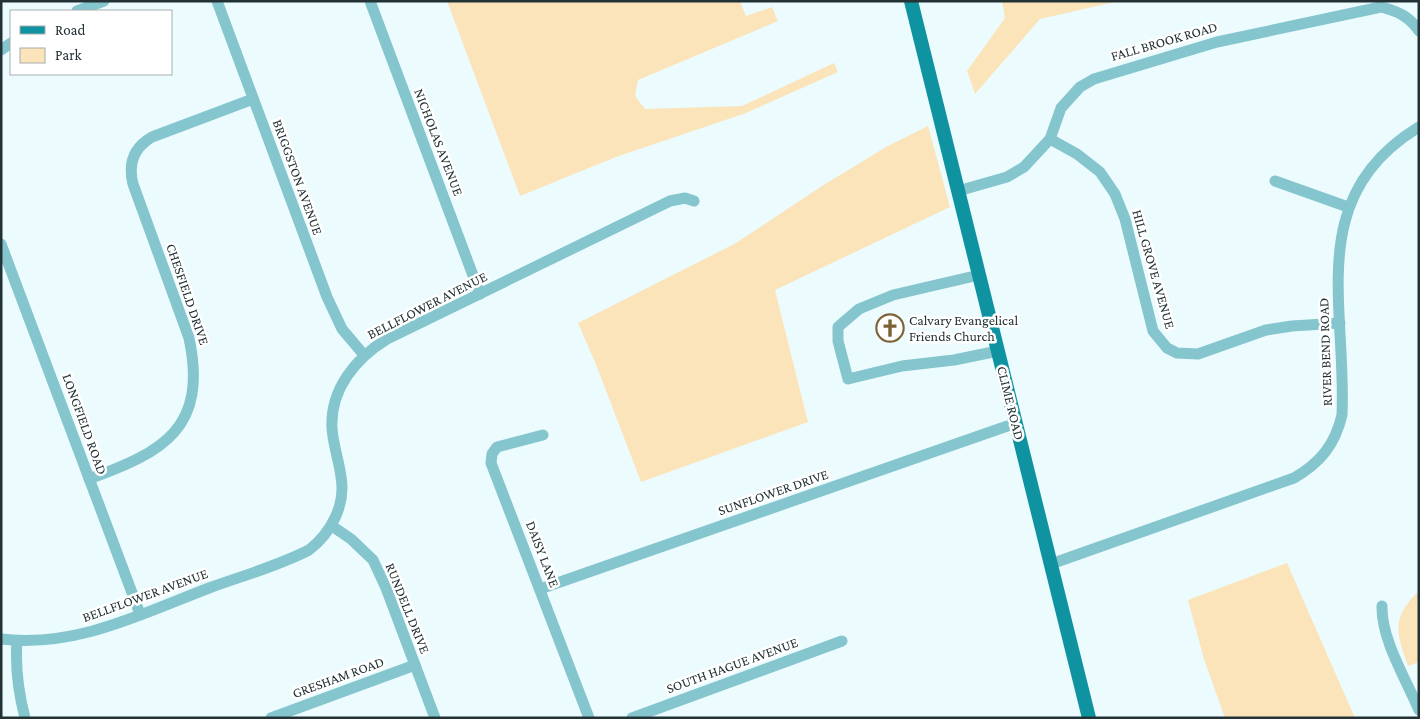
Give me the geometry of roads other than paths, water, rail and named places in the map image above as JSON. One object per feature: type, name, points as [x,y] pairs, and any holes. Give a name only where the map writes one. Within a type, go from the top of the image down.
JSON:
[{"type":"main road","name":"CLIME ROAD","points":[[910,1],[1089,718]]},
{"type":"street","points":[[81,10],[104,1]]},
{"type":"street","name":"BRIGGSTON AVENUE","points":[[217,1],[327,297],[342,329],[364,356]]},
{"type":"street","name":"NICHOLAS AVENUE","points":[[370,1],[480,294]]},
{"type":"street","name":"FALL BROOK ROAD","points":[[958,191],[989,184],[1024,167],[1050,139],[1061,108],[1069,97],[1087,83],[1108,73],[1217,42],[1381,7],[1399,12],[1414,22],[1419,31]]},
{"type":"street","name":"CHESFIELD DRIVE","points":[[89,479],[133,463],[166,442],[180,424],[194,388],[194,361],[189,338],[132,184],[130,166],[132,156],[143,142],[152,137],[253,99]]},
{"type":"street","name":"RIVER BEND ROAD","points":[[1051,564],[1294,478],[1321,459],[1338,431],[1342,415],[1340,323],[1337,286],[1338,251],[1348,207],[1360,184],[1376,162],[1393,143],[1419,127]]},
{"type":"street","name":"HILL GROVE AVENUE","points":[[1050,139],[1077,154],[1100,172],[1115,194],[1125,219],[1153,331],[1167,348],[1176,353],[1198,354],[1266,330],[1292,326],[1340,323]]},
{"type":"street","points":[[1275,181],[1348,207]]},
{"type":"street","name":"BELLFLOWER AVENUE","points":[[1,639],[36,642],[73,637],[300,554],[318,543],[332,526],[338,512],[342,490],[342,478],[333,439],[332,411],[341,383],[364,356],[388,339],[670,201],[684,198],[694,201]]},
{"type":"street","name":"LONGFIELD ROAD","points":[[1,244],[140,614]]},
{"type":"street","points":[[979,275],[893,295],[859,309],[838,327],[836,333],[840,349],[848,379],[902,366],[954,360],[998,351]]},
{"type":"street","name":"SUNFLOWER DRIVE","points":[[540,589],[1016,423]]},
{"type":"street","name":"DAISY LANE","points":[[543,435],[497,447],[492,454],[491,463],[588,718]]},
{"type":"street","name":"RUNDELL DRIVE","points":[[332,526],[351,539],[373,560],[386,588],[436,718]]},
{"type":"street","points":[[1382,606],[1382,620],[1385,633],[1419,710]]},
{"type":"street","points":[[18,641],[15,668],[24,718]]},
{"type":"street","name":"SOUTH HAGUE AVENUE","points":[[632,718],[842,641]]},
{"type":"street","name":"GRESHAM ROAD","points":[[271,718],[415,665]]},
{"type":"place","name":"Calvary Evangelical Friends Church","points":[[890,328]]}]
